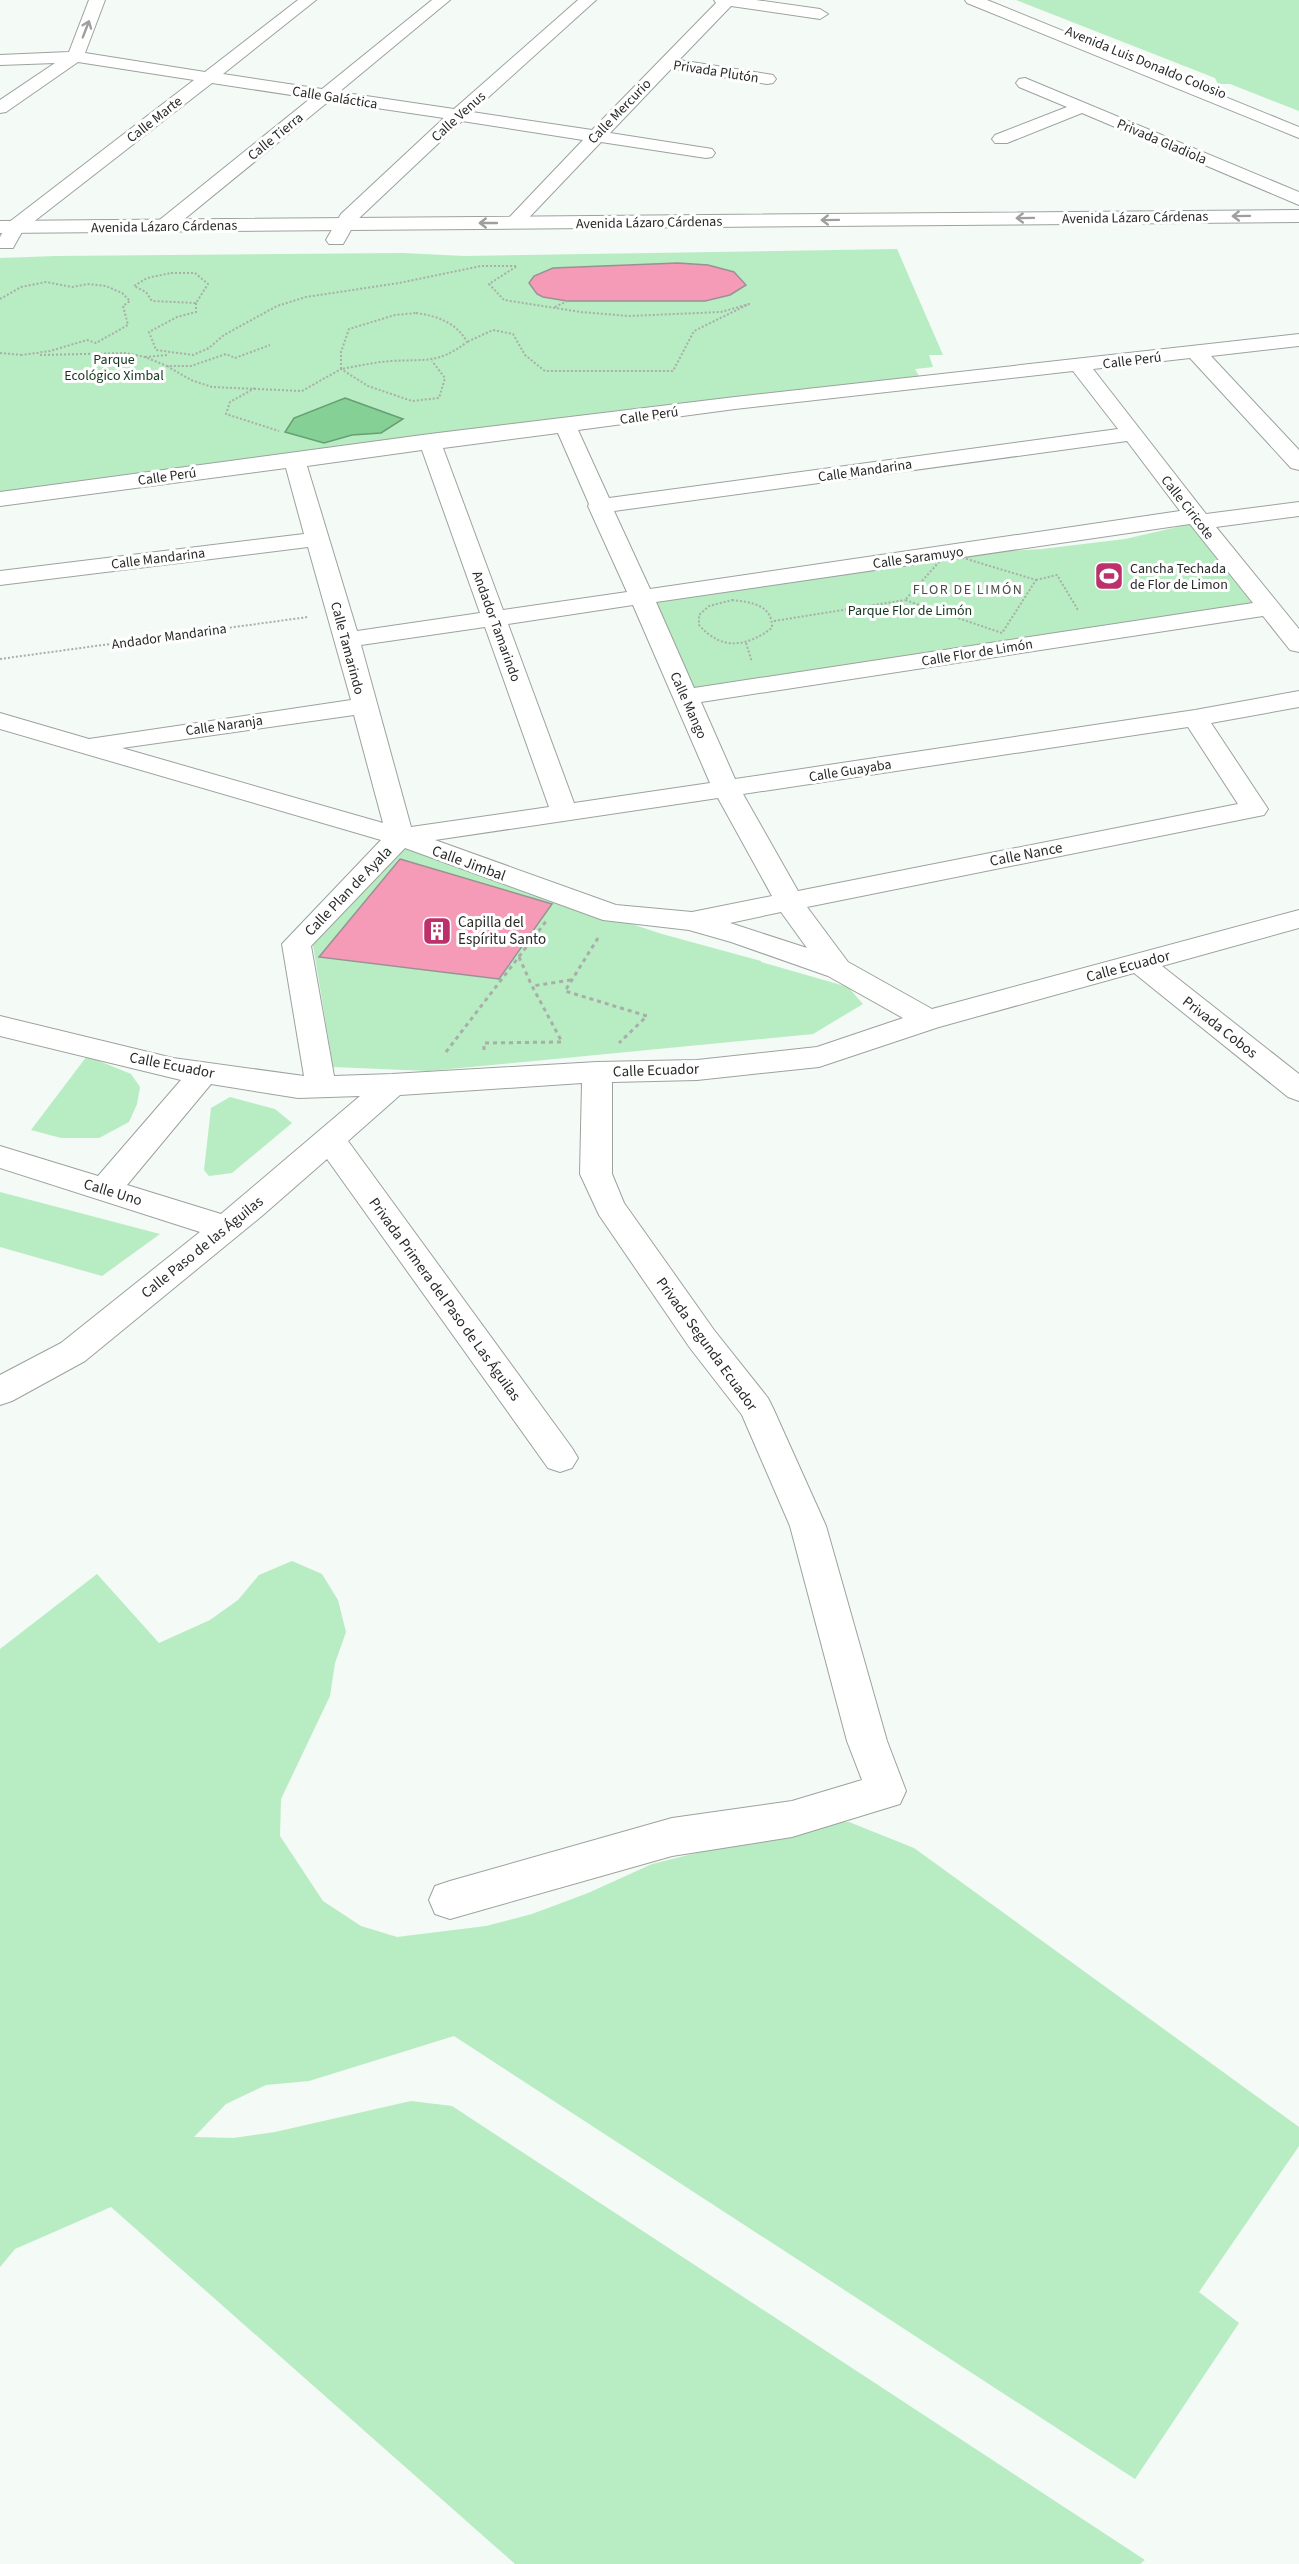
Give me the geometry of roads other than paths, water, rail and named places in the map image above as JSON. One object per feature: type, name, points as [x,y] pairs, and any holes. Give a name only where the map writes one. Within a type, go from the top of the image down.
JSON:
[{"type":"street","points":[[0,108],[75,57],[97,0]]},
{"type":"street","name":"Calle Marte","points":[[5,235],[308,0]]},
{"type":"street","name":"Calle Tierra","points":[[164,226],[442,0]]},
{"type":"street","name":"Calle Venus","points":[[341,232],[348,218],[458,115],[588,0]]},
{"type":"street","points":[[722,0],[820,14]]},
{"type":"street","name":"Calle Mercurio","points":[[513,223],[727,0]]},
{"type":"street","points":[[973,0],[1299,133]]},
{"type":"street","name":"Avenida Luis Donaldo Colosio","points":[[993,0],[1299,124]]},
{"type":"street","points":[[52,58],[59,39]]},
{"type":"street","name":"Calle Galáctica","points":[[0,60],[75,57],[706,153]]},
{"type":"street","name":"Privada Plutón","points":[[665,63],[767,79]]},
{"type":"street","name":"Privada Gladiola","points":[[1025,82],[1299,199]]},
{"type":"street","points":[[1000,139],[1082,107]]},
{"type":"street","name":"Avenida Lázaro Cárdenas","points":[[5,235],[552,230],[1299,216]]},
{"type":"street","name":"Avenida Lázaro Cárdenas","points":[[5,235],[164,226],[341,232],[513,223],[552,230],[1192,236]]},
{"type":"street","name":"Calle Perú","points":[[0,499],[430,441],[566,427],[735,403],[1299,340]]},
{"type":"street","points":[[1196,352],[1299,463]]},
{"type":"street","name":"Calle Ciricote","points":[[1080,366],[1131,434],[1299,645]]},
{"type":"street","name":"Calle Mango","points":[[566,427],[599,506],[726,788],[798,917],[838,969]]},
{"type":"street","name":"Calle Mandarina","points":[[599,506],[1131,434]]},
{"type":"street","name":"Andador Tamarindo","points":[[430,441],[564,812]]},
{"type":"street","name":"Calle Tamarindo","points":[[294,459],[347,640],[400,837]]},
{"type":"street","name":"Calle Saramuyo","points":[[640,598],[1198,519],[1299,509]]},
{"type":"street","name":"Calle Mandarina","points":[[0,578],[317,539]]},
{"type":"street","points":[[347,640],[640,598]]},
{"type":"street","name":"Calle Flor de Limón","points":[[685,697],[1269,608]]},
{"type":"street","name":"Calle Guayaba","points":[[400,837],[1196,718],[1299,699]]},
{"type":"street","name":"Calle Naranja","points":[[86,745],[363,706]]},
{"type":"street","name":"Calle Nance","points":[[690,921],[1255,809],[1196,718]]},
{"type":"street","name":"Calle Jimbal","points":[[0,721],[400,837],[613,914],[690,921],[741,935],[838,969],[929,1020]]},
{"type":"street","name":"Calle Plan de Ayala","points":[[321,1086],[296,944],[400,837]]},
{"type":"street","name":"Calle Ecuador","points":[[0,1026],[173,1068],[298,1087],[407,1084],[597,1072],[698,1070],[819,1057],[929,1020],[1299,919]]},
{"type":"street","name":"Privada Cobos","points":[[1140,963],[1299,1090]]},
{"type":"street","points":[[105,1190],[204,1072]]},
{"type":"street","name":"Privada Segunda Ecuador","points":[[450,1900],[672,1837],[792,1819],[886,1791],[867,1741],[808,1526],[756,1408],[702,1339],[610,1207],[596,1174],[597,1072]]},
{"type":"street","name":"Calle Paso de las Águilas","points":[[0,1391],[73,1352],[226,1228],[330,1139],[407,1084]]},
{"type":"street","name":"Privada Primera del Paso de Las Águilas","points":[[330,1139],[560,1458]]},
{"type":"street","name":"Calle Uno","points":[[0,1156],[226,1228]]},
{"type":"place","name":"Cancha Techada de Flor de Limon","points":[[1109,576]]},
{"type":"place","name":"Capilla del Espíritu Santo","points":[[437,931]]},
{"type":"district","name":"FLOR DE LIMÓN","points":[[968,589]]},
{"type":"park label","name":"Parque Ecológico Ximbal","points":[[114,368]]},
{"type":"park label","name":"Parque Flor de Limón","points":[[910,610]]}]
